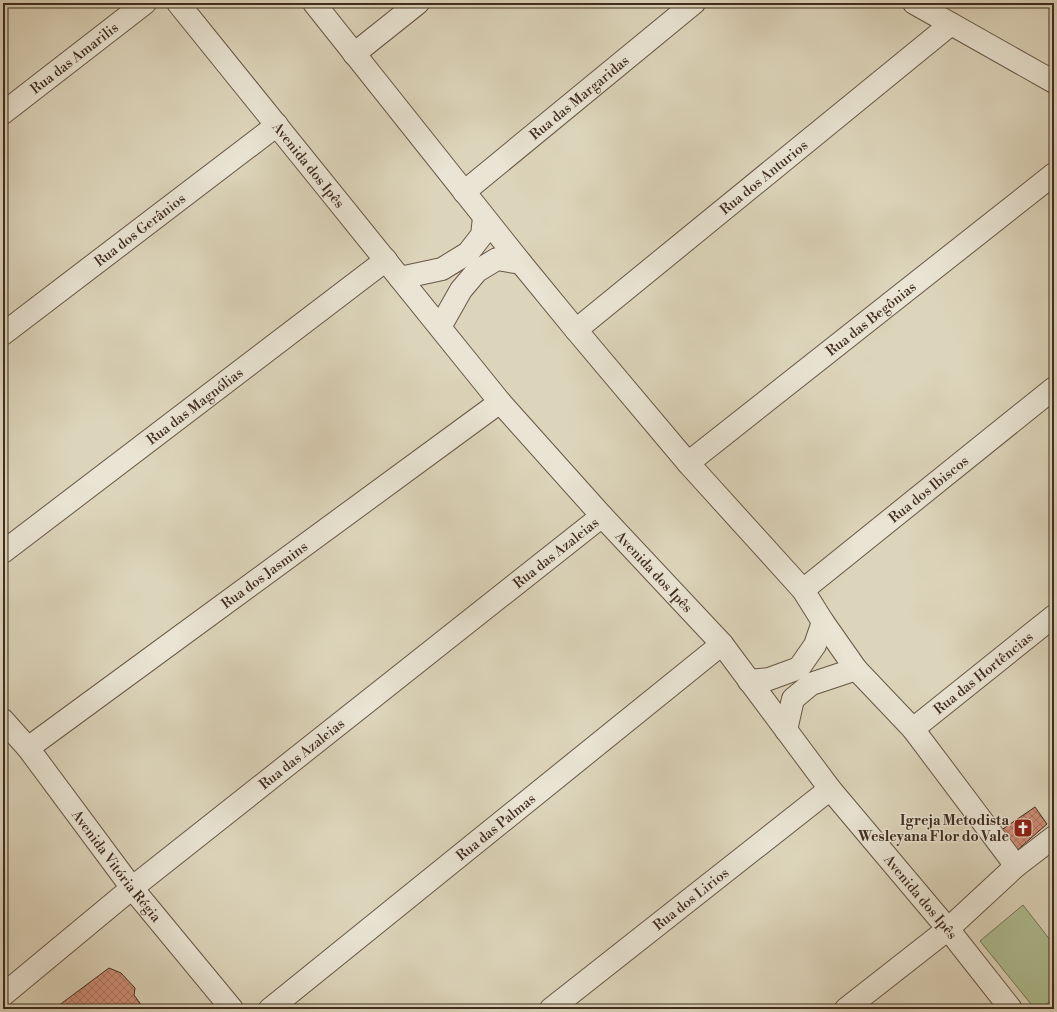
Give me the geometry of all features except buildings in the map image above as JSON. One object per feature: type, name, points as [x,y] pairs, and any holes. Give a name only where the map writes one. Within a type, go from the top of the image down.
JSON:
[{"type":"street","name":"Rua das Amarilis","points":[[3,113],[145,3]]},
{"type":"street","name":"Avenida dos Ipês","points":[[178,3],[500,402],[602,516],[722,644],[830,789],[948,929],[1011,1009]]},
{"type":"street","points":[[314,3],[484,218],[576,330],[688,463],[803,590],[823,622],[856,669],[913,729],[1016,866]]},
{"type":"street","points":[[354,54],[418,3]]},
{"type":"street","name":"Rua das Margaridas","points":[[464,192],[694,3]]},
{"type":"street","points":[[914,3],[1054,82]]},
{"type":"street","name":"Rua dos Anturios","points":[[576,330],[951,24]]},
{"type":"street","name":"Rua dos Gerânios","points":[[3,334],[277,125]]},
{"type":"street","name":"Rua das Begônias","points":[[688,463],[1054,174]]},
{"type":"street","points":[[400,278],[442,269],[468,253],[482,235],[484,218]]},
{"type":"street","points":[[440,327],[461,290],[477,271],[498,259],[521,263]]},
{"type":"street","name":"Rua das Magnólias","points":[[3,552],[386,260]]},
{"type":"street","name":"Rua dos Ibiscos","points":[[803,590],[1054,388]]},
{"type":"street","name":"Rua dos Jasmins","points":[[28,748],[500,402]]},
{"type":"street","name":"Rua das Azaleias","points":[[3,995],[132,888],[602,516]]},
{"type":"street","name":"Rua das Hortências","points":[[913,729],[1054,616]]},
{"type":"street","points":[[749,680],[769,679],[799,668],[815,646],[823,622]]},
{"type":"street","name":"Rua das Palmas","points":[[270,1009],[722,644]]},
{"type":"street","points":[[786,730],[793,699],[811,684],[856,669]]},
{"type":"street","name":"Avenida Vitória Régia","points":[[3,720],[28,748],[132,888],[232,1009]]},
{"type":"street","name":"Rua dos Lirios","points":[[551,1009],[830,789]]},
{"type":"street","points":[[846,1009],[948,929],[1016,866],[1054,837]]},
{"type":"green space","points":[[1023,905],[1054,945],[1054,998],[1040,1009],[1035,1009],[980,941]]},
{"type":"place","name":"Igreja Metodista Wesleyana Flor do Vale","points":[[1023,828]]}]
